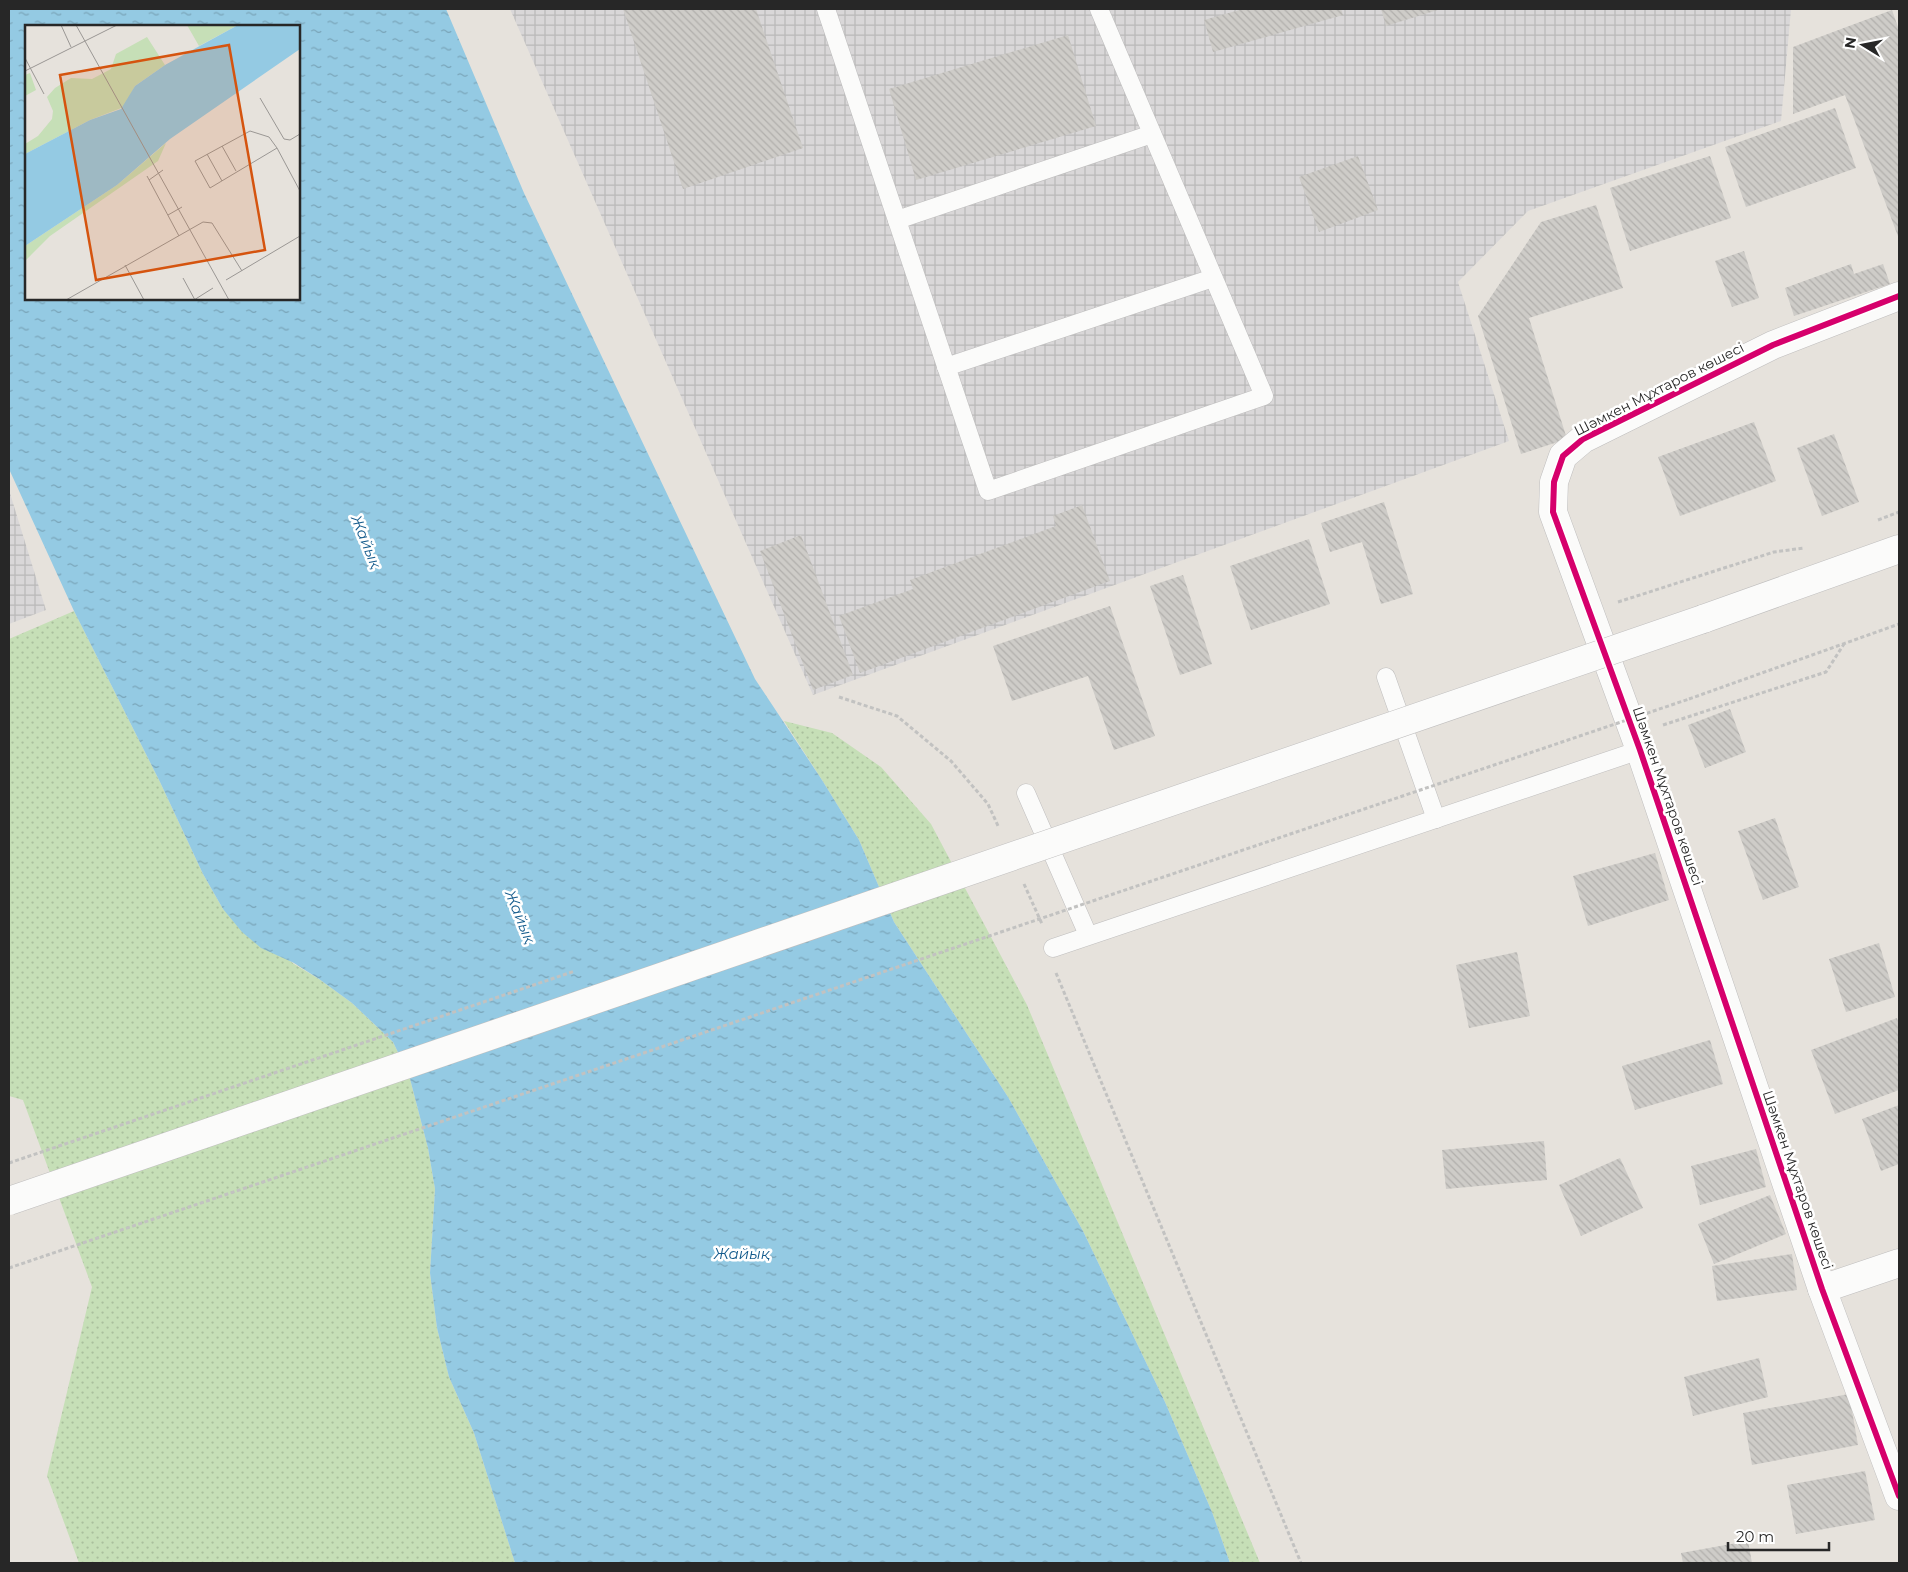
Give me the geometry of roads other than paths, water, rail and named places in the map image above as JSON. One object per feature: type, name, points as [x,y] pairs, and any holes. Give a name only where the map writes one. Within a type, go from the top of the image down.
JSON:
[{"type":"main road","name":"Шәмкен Мұхтаров көшесі","points":[[1899,296],[1773,345],[1583,439],[1563,456],[1554,482],[1553,512],[1640,750],[1822,1289],[1899,1496]]},
{"type":"main road","points":[[9,1201],[1703,619],[1899,549]]},
{"type":"main road","points":[[1822,1289],[1899,1263]]},
{"type":"lane","points":[[826,9],[988,491],[1264,396],[1099,9]]},
{"type":"lane","points":[[897,220],[1152,134]]},
{"type":"lane","points":[[946,367],[1213,278]]},
{"type":"lane","points":[[1386,677],[1436,819]]},
{"type":"lane","points":[[1053,948],[1640,750]]},
{"type":"lane","points":[[1026,793],[1088,935]]},
{"type":"water","name":"Жайық","points":[[9,9],[446,9],[524,193],[755,679],[859,840],[894,922],[1008,1097],[1083,1231],[1165,1402],[1212,1512],[1230,1563],[515,1563],[474,1433],[449,1377],[437,1328],[430,1273],[435,1189],[428,1148],[409,1075],[393,1042],[352,1003],[294,963],[261,948],[242,932],[223,909],[203,874],[160,782],[74,611],[9,469]]}]
